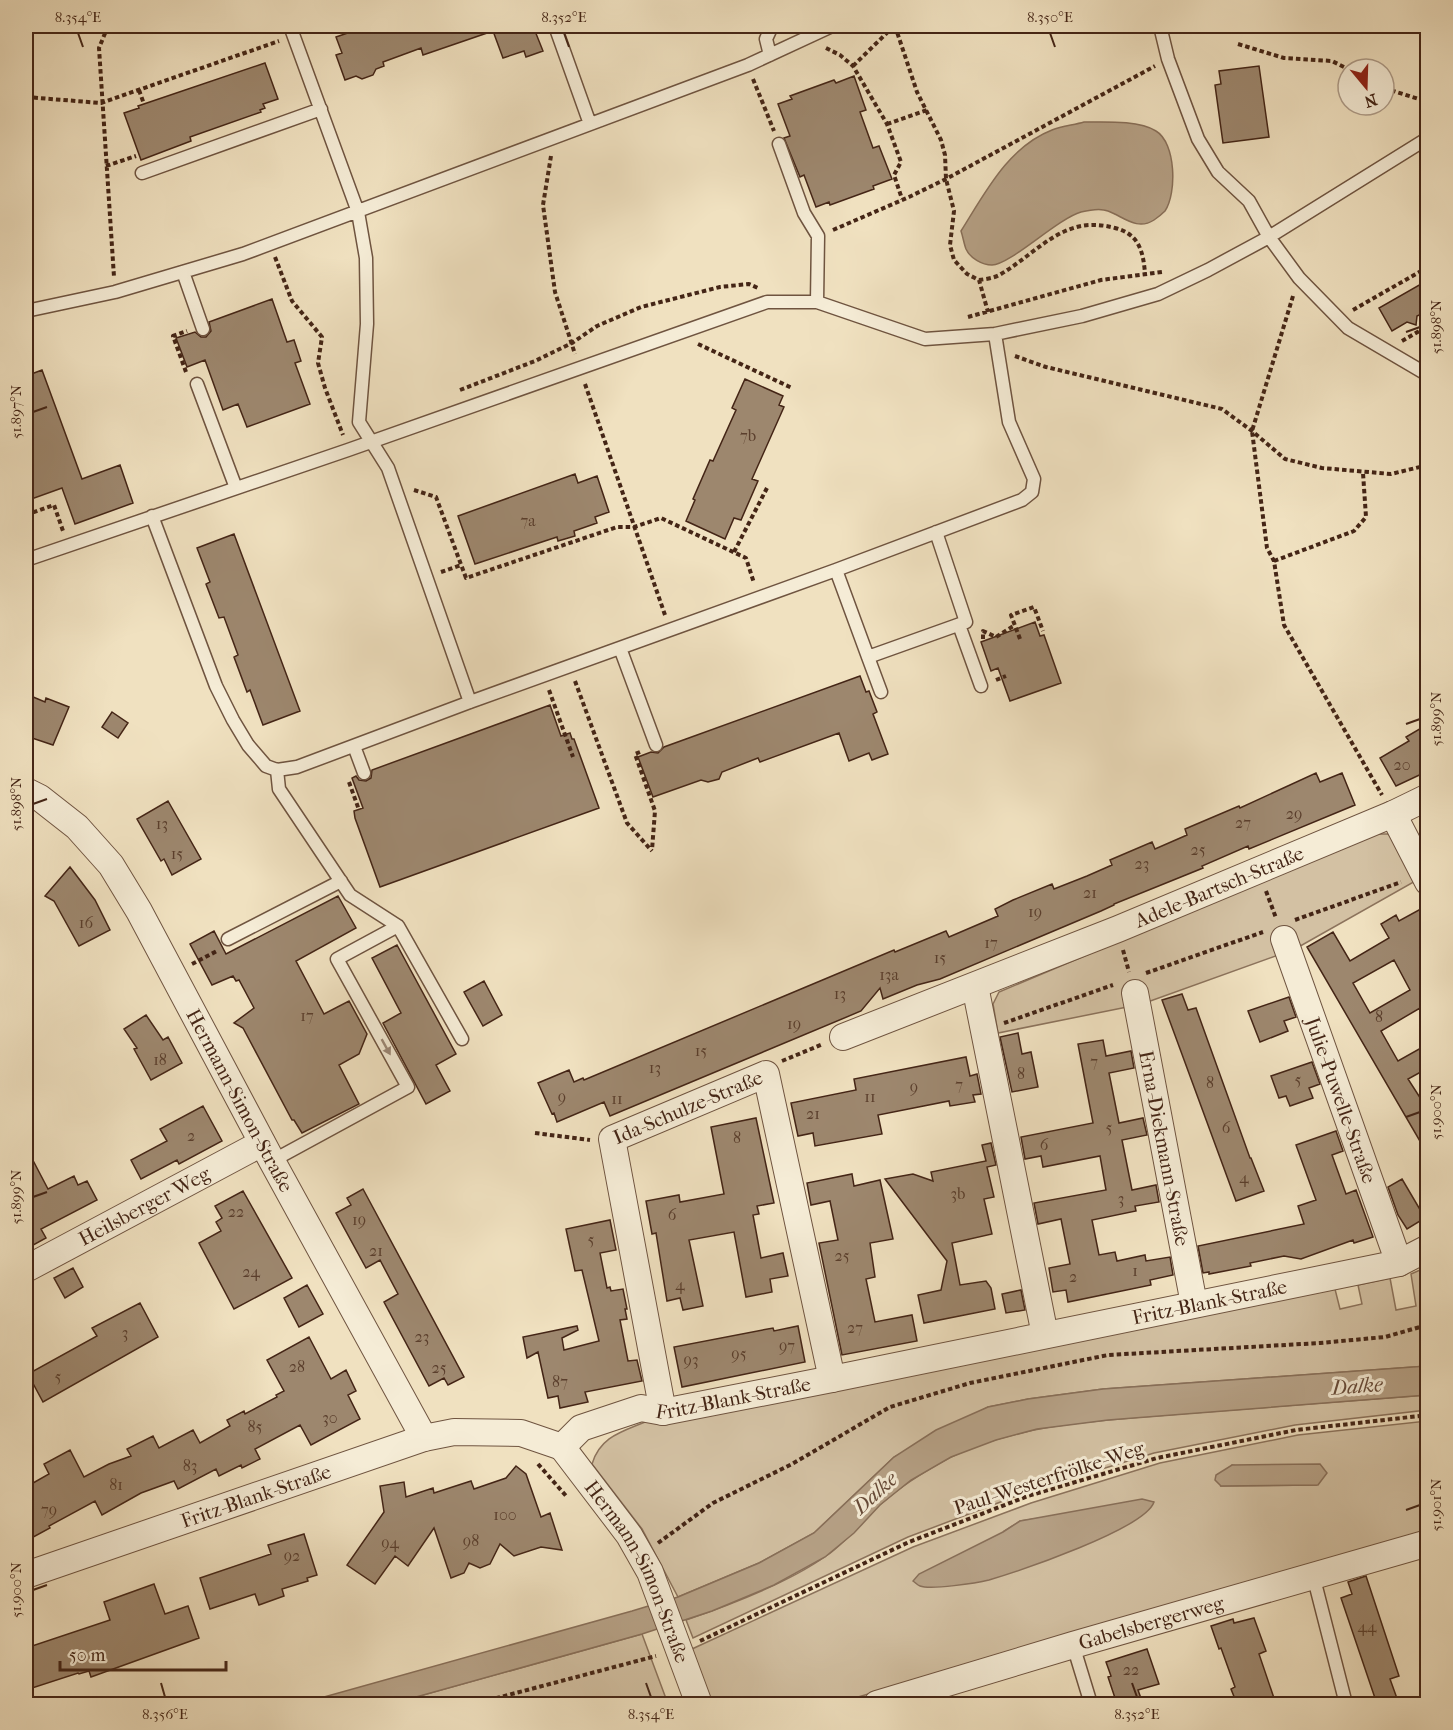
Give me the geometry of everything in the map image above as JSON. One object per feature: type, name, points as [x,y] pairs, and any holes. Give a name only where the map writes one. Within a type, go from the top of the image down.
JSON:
[{"type":"street","name":"Hermann-Simon-Straße","points":[[26,791],[40,798],[76,827],[111,866],[139,911],[267,1152],[424,1438]]},
{"type":"street","name":"Adele-Bartsch-Straße","points":[[843,1037],[1258,871],[1428,797]]},
{"type":"street","points":[[1392,814],[1425,878]]},
{"type":"street","name":"Julie-Puwelle-Straße","points":[[1281,932],[1399,1263]]},
{"type":"street","points":[[975,986],[1045,1335]]},
{"type":"street","name":"Erna-Diekmann-Straße","points":[[1133,986],[1194,1304]]},
{"type":"street","name":"Ida-Schulze-Straße","points":[[663,1412],[612,1139],[766,1074],[831,1379]]},
{"type":"street","name":"Heilsberger Weg","points":[[26,1269],[267,1152]]},
{"type":"street","name":"Fritz-Blank-Straße","points":[[26,1575],[424,1438],[454,1432],[521,1433],[562,1447],[581,1428],[641,1408],[663,1412],[831,1379],[1399,1263],[1428,1248]]},
{"type":"street","name":"Hermann-Simon-Straße","points":[[562,1447],[629,1535],[641,1556],[657,1589],[666,1649],[699,1704]]},
{"type":"street","name":"Gabelsbergerweg","points":[[876,1704],[1428,1543]]},
{"type":"lane","points":[[555,26],[590,124]]},
{"type":"lane","points":[[770,55],[766,39],[772,26]]},
{"type":"lane","points":[[26,311],[115,292],[270,244],[748,65],[832,26]]},
{"type":"lane","points":[[1160,26],[1168,59],[1198,139],[1218,172],[1249,201],[1269,237],[1299,278],[1347,328],[1428,375]]},
{"type":"lane","points":[[292,31],[358,212],[366,258],[367,324],[359,422],[388,468],[470,702]]},
{"type":"lane","points":[[142,173],[321,109]]},
{"type":"lane","points":[[26,560],[371,442],[767,302],[817,302],[925,339],[995,334],[1082,315],[1158,294],[1269,237],[1428,138]]},
{"type":"lane","points":[[777,140],[804,213],[819,236],[817,302]]},
{"type":"lane","points":[[183,272],[202,327]]},
{"type":"lane","points":[[152,516],[216,686],[232,720],[248,745],[266,766],[278,770],[297,767],[1022,500],[1032,492],[1034,479],[1009,422],[995,334]]},
{"type":"lane","points":[[197,384],[236,488]]},
{"type":"lane","points":[[868,657],[966,622],[936,532]]},
{"type":"lane","points":[[836,570],[881,692]]},
{"type":"lane","points":[[959,625],[981,686]]},
{"type":"lane","points":[[620,648],[656,746]]},
{"type":"lane","points":[[354,746],[364,773]]},
{"type":"lane","points":[[278,770],[279,789],[340,881],[350,895],[398,926],[462,1039]]},
{"type":"lane","points":[[228,939],[340,881]]},
{"type":"lane","points":[[267,1152],[408,1087],[337,958],[398,926]]},
{"type":"lane","points":[[1312,1575],[1346,1704]]},
{"type":"lane","points":[[1073,1645],[1091,1704]]},
{"type":"path","points":[[108,26],[99,48],[115,292]]},
{"type":"path","points":[[853,66],[894,26],[917,92],[943,148],[946,179],[954,211],[950,246],[954,260],[967,274],[978,280],[999,276],[1066,230],[1086,224],[1127,231],[1138,243],[1145,273]]},
{"type":"path","points":[[26,97],[101,103],[292,31]]},
{"type":"path","points":[[806,38],[840,54],[853,66],[887,124],[901,162],[894,175],[902,199]]},
{"type":"path","points":[[1238,44],[1284,58],[1336,63]]},
{"type":"path","points":[[819,236],[946,179],[1168,59]]},
{"type":"path","points":[[748,65],[777,140]]},
{"type":"path","points":[[139,90],[144,104]]},
{"type":"path","points":[[1396,92],[1428,102]]},
{"type":"path","points":[[887,124],[927,110]]},
{"type":"path","points":[[554,137],[543,205],[555,292],[574,349]]},
{"type":"path","points":[[270,244],[292,301],[322,337],[318,363],[348,450]]},
{"type":"path","points":[[1337,319],[1428,267]]},
{"type":"path","points":[[961,320],[1101,280],[1167,271]]},
{"type":"path","points":[[1299,278],[1252,431],[1267,548],[1274,561],[1284,625],[1392,814]]},
{"type":"path","points":[[978,280],[995,334]]},
{"type":"path","points":[[450,394],[535,361],[572,343],[597,326],[641,307],[720,287],[749,284],[764,290],[767,302]]},
{"type":"path","points":[[1385,351],[1428,326]]},
{"type":"path","points":[[197,384],[188,378],[173,336],[202,327]]},
{"type":"path","points":[[683,331],[686,339],[792,388]]},
{"type":"path","points":[[998,350],[1046,367],[1222,409],[1285,459],[1322,468],[1363,473],[1391,474],[1428,465]]},
{"type":"path","points":[[579,367],[670,630]]},
{"type":"path","points":[[1274,561],[1354,531],[1366,517],[1363,473]]},
{"type":"path","points":[[394,484],[436,497],[466,578],[617,527],[634,526],[661,518],[746,558],[760,598]]},
{"type":"path","points":[[734,553],[768,486]]},
{"type":"path","points":[[26,515],[54,505],[68,546]]},
{"type":"path","points":[[1020,639],[1011,615],[1034,607],[1042,631]]},
{"type":"path","points":[[983,631],[996,637],[1015,625]]},
{"type":"path","points":[[569,666],[627,823],[652,851],[655,811],[634,754],[656,746]]},
{"type":"path","points":[[544,675],[573,757]]},
{"type":"path","points":[[1258,871],[1281,932]]},
{"type":"path","points":[[983,1030],[1133,986],[1425,878]]},
{"type":"path","points":[[1118,928],[1133,986]]},
{"type":"path","points":[[173,974],[228,945],[228,939]]},
{"type":"path","points":[[766,1074],[776,1064],[798,1053],[843,1037]]},
{"type":"path","points":[[535,1132],[594,1141],[612,1139]]},
{"type":"path","points":[[641,1556],[713,1503],[792,1464],[890,1407],[970,1383],[1108,1355],[1320,1343],[1385,1337],[1420,1327],[1428,1330]]},
{"type":"path","name":"Paul-Westerfrölke-Weg","points":[[702,1641],[909,1542],[1028,1497],[1157,1458],[1296,1430],[1428,1415]]},
{"type":"path","points":[[532,1460],[570,1501]]},
{"type":"path","points":[[474,1704],[666,1649]]},
{"type":"shaded area","points":[[1374,834],[1388,834],[1398,843],[1419,879],[1295,949],[1142,1004],[998,1033],[993,1004],[999,992]]},
{"type":"shaded area","points":[[1427,1267],[1427,1366],[1103,1389],[988,1407],[894,1457],[814,1533],[759,1563],[678,1597],[642,1529],[592,1464],[600,1447],[606,1441],[645,1422],[1335,1289],[1340,1309],[1362,1304],[1358,1285],[1390,1278],[1396,1310],[1416,1306],[1411,1274]]},
{"type":"shaded area","points":[[1427,1395],[1427,1410],[1295,1425],[1154,1453],[1027,1492],[908,1537],[693,1638],[686,1620],[758,1592],[811,1566],[834,1550],[882,1503],[914,1479],[949,1458],[1007,1436],[1069,1424]]},
{"type":"shaded area","points":[[1427,1421],[1427,1532],[834,1704],[710,1704],[692,1649],[913,1547],[1031,1503],[1160,1463],[1298,1435]],"holes":[[[1232,1465],[1317,1485],[1221,1486]],[[1154,1502],[1003,1532],[1020,1521]]]},
{"type":"shaded area","points":[[642,1634],[668,1704],[391,1704]]},
{"type":"water","points":[[1084,122],[1121,122],[1140,125],[1149,127],[1163,137],[1171,157],[1173,181],[1169,203],[1165,211],[1154,220],[1142,224],[1136,224],[1105,210],[1081,212],[1071,216],[1000,263],[988,265],[973,258],[966,249],[961,231],[1010,159],[1036,138],[1056,129]]},
{"type":"water","name":"Dalke","points":[[1427,1366],[1427,1395],[1108,1420],[1037,1429],[996,1440],[951,1457],[911,1480],[880,1505],[854,1533],[825,1557],[774,1585],[712,1611],[642,1634],[391,1704],[299,1704],[678,1597],[759,1563],[814,1533],[894,1457],[936,1430],[988,1407],[1103,1389]]},
{"type":"water","points":[[1320,1464],[1327,1473],[1318,1485],[1221,1486],[1215,1480],[1216,1475],[1232,1465]]},
{"type":"water","points":[[1142,1499],[1154,1502],[1146,1513],[1129,1524],[1079,1548],[1026,1568],[989,1580],[954,1586],[926,1587],[919,1586],[913,1581],[919,1574],[1003,1532],[1020,1521]]},
{"type":"building","points":[[368,26],[533,26],[543,51],[526,57],[524,51],[503,58],[493,31],[423,55],[421,48],[383,62],[384,66],[376,69],[373,75],[362,79],[356,76],[345,80],[336,55],[342,53],[336,37]]},
{"type":"building","points":[[265,63],[278,99],[263,104],[265,108],[260,110],[261,112],[190,137],[191,141],[141,160],[124,113],[139,108],[138,106]]},
{"type":"building","points":[[1259,66],[1269,137],[1223,143],[1215,85],[1221,84],[1219,71]]},
{"type":"building","points":[[854,76],[866,110],[860,112],[873,148],[879,146],[892,179],[873,186],[874,189],[830,205],[829,202],[816,207],[804,175],[800,177],[784,138],[790,136],[778,104],[792,99],[790,96],[834,80],[836,83]]},
{"type":"building","points":[[1428,280],[1428,311],[1417,316],[1416,325],[1407,322],[1392,331],[1379,308]]},
{"type":"building","points":[[272,299],[287,342],[294,340],[301,361],[295,363],[310,404],[247,427],[238,404],[223,410],[205,360],[187,367],[176,338],[195,332],[201,337],[206,337],[211,331],[209,322]]},
{"type":"building","points":[[42,370],[82,479],[120,465],[133,503],[75,524],[62,488],[26,501],[26,376]]},
{"type":"building","points":[[745,379],[783,396],[779,405],[784,407],[752,479],[758,481],[741,520],[734,518],[725,539],[686,521],[710,460],[713,461],[736,410],[732,408]]},
{"type":"building","points":[[575,474],[578,483],[597,476],[609,512],[595,517],[597,523],[574,531],[575,536],[558,541],[557,537],[475,564],[458,516]]},
{"type":"building","points":[[234,534],[300,711],[263,725],[234,657],[238,655],[224,617],[219,618],[206,584],[210,582],[197,548]]},
{"type":"building","points":[[1035,622],[1040,636],[1044,635],[1061,683],[1010,701],[998,668],[991,671],[981,642]]},
{"type":"building","points":[[860,676],[877,712],[873,714],[888,754],[872,760],[869,753],[849,761],[839,733],[760,762],[758,758],[722,772],[719,779],[708,782],[701,780],[653,797],[638,757],[651,752],[658,753],[664,747]]},
{"type":"building","points":[[26,694],[45,702],[46,698],[69,707],[53,745],[26,736]]},
{"type":"building","points":[[550,705],[561,736],[570,733],[574,739],[599,808],[380,887],[355,818],[354,811],[363,808],[352,778],[356,776],[359,780],[366,781],[371,778],[372,770]]},
{"type":"building","points":[[112,712],[128,723],[118,738],[102,727]]},
{"type":"building","points":[[1428,724],[1428,771],[1396,786],[1380,758],[1409,741],[1406,737]]},
{"type":"building","points":[[1316,773],[1320,782],[1342,773],[1355,805],[1249,849],[1248,846],[1202,866],[1203,868],[940,979],[917,985],[883,999],[880,988],[861,1011],[610,1116],[604,1102],[557,1122],[538,1083],[569,1070],[574,1082],[583,1078],[584,1080],[894,950],[895,952],[946,931],[949,937],[998,916],[995,909],[1013,900],[1052,884],[1054,889],[1087,876],[1112,865],[1110,860],[1152,842],[1155,849],[1187,835],[1185,829],[1239,806],[1240,808]]},
{"type":"building","points":[[168,801],[201,859],[172,875],[164,859],[161,861],[137,819]]},
{"type":"building","points":[[70,867],[95,900],[110,930],[79,946],[54,901],[45,896]]},
{"type":"building","points":[[338,896],[356,928],[296,961],[324,1014],[349,1001],[367,1034],[359,1054],[339,1065],[359,1104],[302,1133],[292,1120],[243,1028],[234,1023],[254,1008],[239,980],[236,981],[233,976],[212,985],[190,944],[214,931],[226,954]]},
{"type":"building","points":[[1428,905],[1428,1020],[1420,1008],[1381,1031],[1398,1061],[1428,1044],[1428,1068],[1408,1079],[1428,1110],[1428,1155],[1307,947],[1333,932],[1350,961],[1389,938],[1381,924],[1396,915],[1399,921]],"holes":[[[1394,960],[1410,990],[1370,1013],[1353,983]]]},
{"type":"building","points":[[397,945],[456,1054],[436,1065],[450,1091],[426,1104],[383,1023],[401,1013],[372,958]]},
{"type":"building","points":[[484,981],[502,1015],[483,1026],[464,992]]},
{"type":"building","points":[[1182,994],[1188,1010],[1196,1008],[1264,1191],[1236,1201],[1162,1000]]},
{"type":"building","points":[[1289,997],[1296,1017],[1284,1021],[1288,1031],[1260,1042],[1248,1011]]},
{"type":"building","points":[[146,1015],[163,1040],[168,1037],[182,1063],[151,1080],[134,1049],[137,1048],[124,1029]]},
{"type":"building","points":[[1018,1033],[1022,1054],[1031,1052],[1038,1087],[1012,1092],[1000,1037]]},
{"type":"building","points":[[1103,1040],[1106,1056],[1131,1051],[1134,1068],[1109,1073],[1119,1123],[1143,1118],[1147,1135],[1122,1140],[1132,1190],[1156,1185],[1159,1202],[1135,1206],[1136,1211],[1092,1220],[1099,1255],[1115,1252],[1117,1261],[1145,1255],[1146,1261],[1170,1257],[1173,1275],[1150,1280],[1151,1285],[1068,1302],[1066,1290],[1053,1292],[1049,1268],[1070,1264],[1061,1219],[1038,1224],[1034,1203],[1106,1190],[1100,1156],[1043,1167],[1041,1156],[1025,1159],[1021,1137],[1093,1123],[1078,1044]]},
{"type":"building","points":[[966,1057],[970,1076],[977,1074],[981,1094],[973,1095],[975,1102],[950,1106],[949,1101],[878,1115],[882,1134],[815,1146],[813,1133],[798,1136],[791,1103],[856,1090],[854,1079]]},
{"type":"building","points":[[1312,1062],[1320,1084],[1309,1088],[1313,1098],[1290,1106],[1286,1096],[1279,1098],[1271,1076]]},
{"type":"building","points":[[203,1106],[222,1141],[179,1164],[177,1160],[141,1179],[131,1160],[167,1141],[160,1129]]},
{"type":"building","points":[[756,1118],[774,1203],[757,1206],[759,1214],[753,1215],[761,1258],[783,1253],[788,1276],[770,1279],[772,1292],[746,1297],[734,1232],[689,1240],[703,1306],[683,1310],[680,1298],[667,1301],[656,1233],[652,1234],[646,1201],[679,1195],[680,1202],[724,1194],[711,1127]]},
{"type":"building","points":[[1336,1131],[1343,1151],[1332,1155],[1346,1194],[1356,1190],[1373,1237],[1354,1243],[1353,1240],[1301,1259],[1284,1256],[1250,1263],[1251,1266],[1209,1274],[1209,1272],[1203,1273],[1198,1246],[1304,1224],[1298,1206],[1316,1200],[1296,1145]]},
{"type":"building","points":[[991,1143],[996,1165],[987,1167],[994,1197],[984,1199],[992,1234],[952,1243],[960,1285],[986,1281],[991,1288],[995,1309],[924,1323],[918,1295],[941,1290],[947,1261],[885,1179],[913,1174],[933,1181],[931,1172],[986,1161],[982,1145]]},
{"type":"building","points":[[26,1147],[48,1189],[74,1176],[78,1185],[87,1181],[97,1200],[41,1229],[46,1238],[26,1249]]},
{"type":"building","points":[[852,1174],[854,1186],[880,1180],[893,1239],[870,1243],[875,1277],[866,1279],[875,1322],[912,1315],[917,1341],[842,1355],[819,1243],[838,1240],[830,1201],[811,1205],[807,1183]]},
{"type":"building","points":[[1402,1179],[1425,1218],[1407,1229],[1398,1215],[1388,1187]]},
{"type":"building","points":[[363,1189],[464,1377],[448,1385],[444,1378],[429,1386],[384,1302],[398,1294],[380,1260],[366,1268],[336,1213],[351,1205],[347,1198]]},
{"type":"building","points":[[243,1191],[292,1278],[234,1309],[199,1243],[221,1231],[216,1222],[222,1218],[215,1206]]},
{"type":"building","points":[[610,1220],[616,1250],[600,1253],[607,1288],[610,1287],[611,1291],[623,1289],[627,1319],[620,1320],[628,1361],[637,1360],[642,1381],[585,1392],[588,1402],[560,1408],[558,1396],[548,1398],[538,1352],[527,1358],[523,1337],[577,1326],[578,1330],[562,1338],[564,1350],[599,1341],[582,1270],[575,1271],[566,1229]]},
{"type":"building","points":[[73,1268],[83,1287],[65,1298],[54,1278]]},
{"type":"building","points":[[307,1285],[323,1314],[299,1327],[284,1298]]},
{"type":"building","points":[[1021,1290],[1025,1310],[1006,1313],[1002,1294]]},
{"type":"building","points":[[140,1303],[158,1337],[43,1402],[28,1374],[97,1336],[92,1328]]},
{"type":"building","points":[[798,1326],[805,1362],[682,1387],[674,1347],[773,1328],[774,1331]]},
{"type":"building","points":[[309,1337],[331,1379],[346,1370],[356,1391],[348,1395],[360,1419],[311,1445],[300,1425],[255,1449],[260,1459],[242,1468],[241,1465],[219,1476],[216,1469],[178,1489],[174,1481],[141,1493],[102,1515],[95,1501],[26,1541],[26,1487],[49,1474],[44,1464],[70,1450],[84,1477],[131,1456],[127,1449],[153,1436],[159,1448],[193,1430],[200,1443],[230,1426],[227,1420],[244,1411],[245,1414],[284,1391],[267,1360]]},
{"type":"building","points":[[516,1466],[526,1474],[541,1517],[550,1513],[562,1550],[541,1547],[514,1556],[500,1544],[490,1564],[480,1568],[469,1563],[464,1573],[451,1578],[434,1528],[408,1566],[395,1556],[375,1584],[347,1565],[384,1512],[380,1486],[404,1482],[406,1497],[433,1488],[434,1493],[471,1481],[474,1489],[506,1478]]},
{"type":"building","points":[[304,1534],[317,1575],[307,1578],[308,1581],[282,1589],[284,1596],[259,1605],[255,1594],[210,1609],[200,1578],[271,1554],[268,1545]]},
{"type":"building","points":[[1366,1576],[1399,1676],[1390,1679],[1399,1704],[1377,1704],[1341,1598],[1352,1594],[1348,1582]]},
{"type":"building","points":[[154,1584],[165,1614],[188,1606],[199,1638],[91,1677],[89,1671],[78,1673],[26,1690],[26,1648],[110,1620],[104,1602]]},
{"type":"building","points":[[1254,1618],[1266,1651],[1259,1654],[1276,1704],[1237,1704],[1231,1689],[1235,1687],[1211,1626],[1233,1619],[1234,1623]]},
{"type":"building","points":[[1147,1649],[1159,1684],[1138,1690],[1143,1704],[1117,1704],[1108,1677],[1111,1676],[1106,1662]]}]
